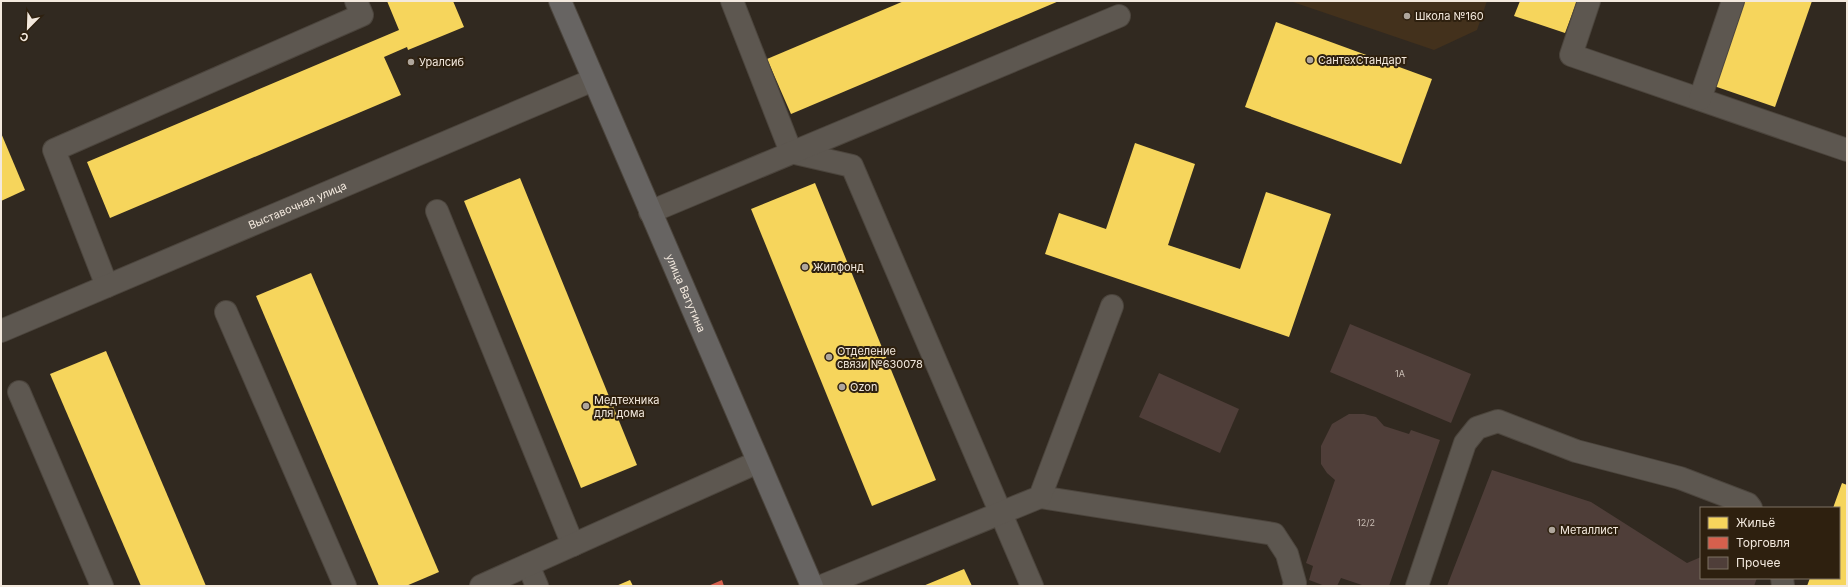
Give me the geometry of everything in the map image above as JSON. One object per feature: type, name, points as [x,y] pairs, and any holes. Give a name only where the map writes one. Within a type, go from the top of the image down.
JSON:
[{"type":"main road","name":"улица Ватутина","points":[[560,1],[812,586]]},
{"type":"street","points":[[107,286],[54,150],[362,15],[356,1]]},
{"type":"street","points":[[732,1],[791,152]]},
{"type":"street","points":[[1589,1],[1571,54],[1847,150]]},
{"type":"street","points":[[1700,99],[1733,1]]},
{"type":"street","points":[[650,212],[1119,16]]},
{"type":"street","name":"Выставочная улица","points":[[1,331],[593,80]]},
{"type":"street","points":[[791,152],[852,166],[1032,586]]},
{"type":"street","points":[[437,211],[573,544]]},
{"type":"street","points":[[1040,497],[1112,306]]},
{"type":"street","points":[[226,312],[345,586]]},
{"type":"street","points":[[19,392],[102,586]]},
{"type":"street","points":[[1417,586],[1465,443],[1477,428],[1498,421],[1576,451],[1680,478],[1748,504],[1750,507]]},
{"type":"street","points":[[481,586],[758,462]]},
{"type":"street","points":[[822,586],[1040,497],[1274,534],[1287,554],[1295,583],[1294,586]]},
{"type":"street","points":[[528,565],[538,586]]},
{"type":"shaded area","name":"Школа №160","points":[[1290,1],[1487,1],[1477,30],[1434,50]]},
{"type":"building: Жильё","points":[[387,1],[453,1],[464,27],[408,50],[407,47],[384,57],[401,95],[110,218],[87,162],[399,30]]},
{"type":"building: Жильё","points":[[904,1],[1059,1],[791,114],[767,59]]},
{"type":"building: Жильё","points":[[1520,1],[1577,1],[1565,33],[1514,16]]},
{"type":"building: Жильё","points":[[1744,1],[1812,1],[1775,107],[1714,86]]},
{"type":"building: Жильё","points":[[1276,22],[1432,79],[1401,164],[1245,107]]},
{"type":"building: Жильё","points":[[1,133],[25,190],[1,201]]},
{"type":"building: Жильё","points":[[1135,143],[1195,164],[1168,245],[1240,269],[1266,192],[1331,214],[1289,337],[1045,254],[1059,213],[1106,229]]},
{"type":"building: Жильё","points":[[520,178],[637,465],[581,488],[464,201]]},
{"type":"building: Жильё","points":[[815,183],[936,480],[872,506],[751,209]]},
{"type":"building: Жильё","points":[[311,273],[439,572],[406,586],[379,586],[256,296]]},
{"type":"building: Жильё","points":[[106,351],[206,586],[141,586],[50,374]]},
{"type":"building: Жильё","points":[[1842,483],[1847,485],[1847,586],[1807,586],[1810,579],[1840,579],[1840,507],[1833,507]]},
{"type":"building: Жильё","points":[[964,569],[972,586],[923,586]]},
{"type":"building: Жильё","points":[[630,580],[633,586],[616,586]]},
{"type":"building: Торговля","points":[[722,580],[724,586],[708,586]]},
{"type":"building: Прочее","points":[[1350,324],[1471,374],[1451,423],[1330,372]]},
{"type":"building: Прочее","points":[[1159,373],[1239,409],[1220,453],[1139,417]]},
{"type":"building: Прочее","points":[[1349,414],[1364,414],[1376,417],[1384,426],[1409,434],[1411,430],[1440,440],[1389,586],[1365,586],[1341,578],[1337,586],[1325,586],[1309,580],[1313,566],[1306,563],[1335,480],[1327,473],[1321,464],[1321,446],[1332,424]]},
{"type":"building: Прочее","name":"Металлист","points":[[1492,470],[1591,502],[1687,563],[1700,557],[1700,579],[1757,579],[1754,586],[1447,586]]},
{"type":"place","name":"Школа №160","points":[[1407,16]]},
{"type":"place","name":"СантехСтандарт","points":[[1310,60]]},
{"type":"place","name":"Уралсиб","points":[[411,62]]},
{"type":"place","name":"Жилфонд","points":[[805,267]]},
{"type":"place","name":"Отделение связи №630078","points":[[829,357]]},
{"type":"place","name":"Ozon","points":[[842,387]]},
{"type":"place","name":"Медтехника для дома","points":[[586,406]]},
{"type":"place","name":"Металлист","points":[[1552,530]]}]
